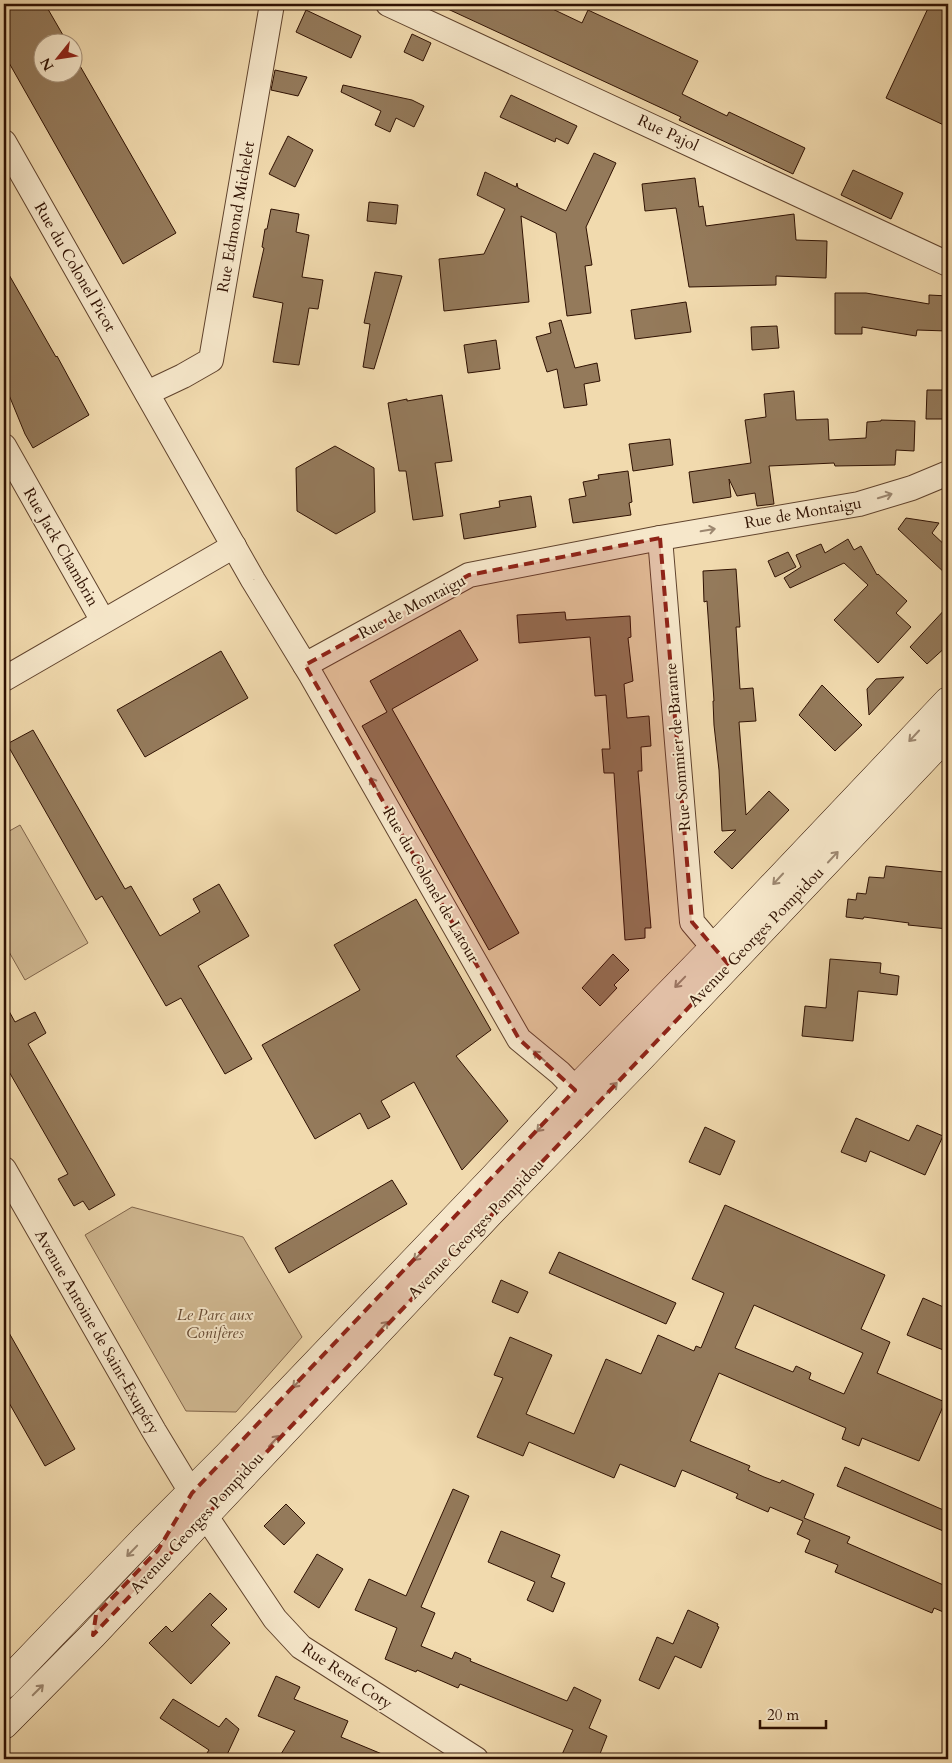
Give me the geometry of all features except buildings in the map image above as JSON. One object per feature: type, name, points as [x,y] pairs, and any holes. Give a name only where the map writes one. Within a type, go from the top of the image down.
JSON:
[{"type":"main road","name":"Avenue Georges Pompidou","points":[[721,956],[948,701]]},
{"type":"main road","name":"Avenue Georges Pompidou","points":[[4,1685],[146,1538],[198,1504],[494,1177],[584,1099],[721,956],[948,734]]},
{"type":"main road","points":[[4,1725],[93,1635],[96,1615],[158,1550],[198,1504]]},
{"type":"street","name":"Rue Edmond Michelet","points":[[147,393],[211,360],[272,4]]},
{"type":"street","name":"Rue Pajol","points":[[388,4],[948,264]]},
{"type":"street","name":"Rue du Colonel Picot","points":[[4,142],[234,546]]},
{"type":"street","name":"Rue Jack Chambrin","points":[[4,446],[103,621]]},
{"type":"street","name":"Rue de Montaigu","points":[[304,665],[469,575],[660,538],[860,504],[912,488],[948,473]]},
{"type":"street","name":"Rue Sommier de Barante","points":[[660,538],[692,922],[721,956]]},
{"type":"street","points":[[4,679],[234,546],[304,665]]},
{"type":"street","name":"Rue du Colonel de Latour","points":[[304,665],[518,1039],[560,1073],[584,1099]]},
{"type":"street","name":"Avenue Antoine de Saint-Exupéry","points":[[4,1169],[149,1423],[198,1504]]},
{"type":"street","name":"Rue René Coty","points":[[198,1504],[275,1619],[301,1648],[476,1759]]},
{"type":"highlighted area","points":[[660,538],[692,922],[729,965],[93,1635],[96,1615],[158,1550],[192,1493],[575,1090],[519,1039],[305,665],[469,575]]},
{"type":"green space","points":[[20,825],[88,943],[25,980],[4,943],[4,834]]},
{"type":"green space","name":"Le Parc aux Conifères","points":[[132,1207],[243,1237],[302,1337],[236,1412],[186,1411],[85,1235]]}]
